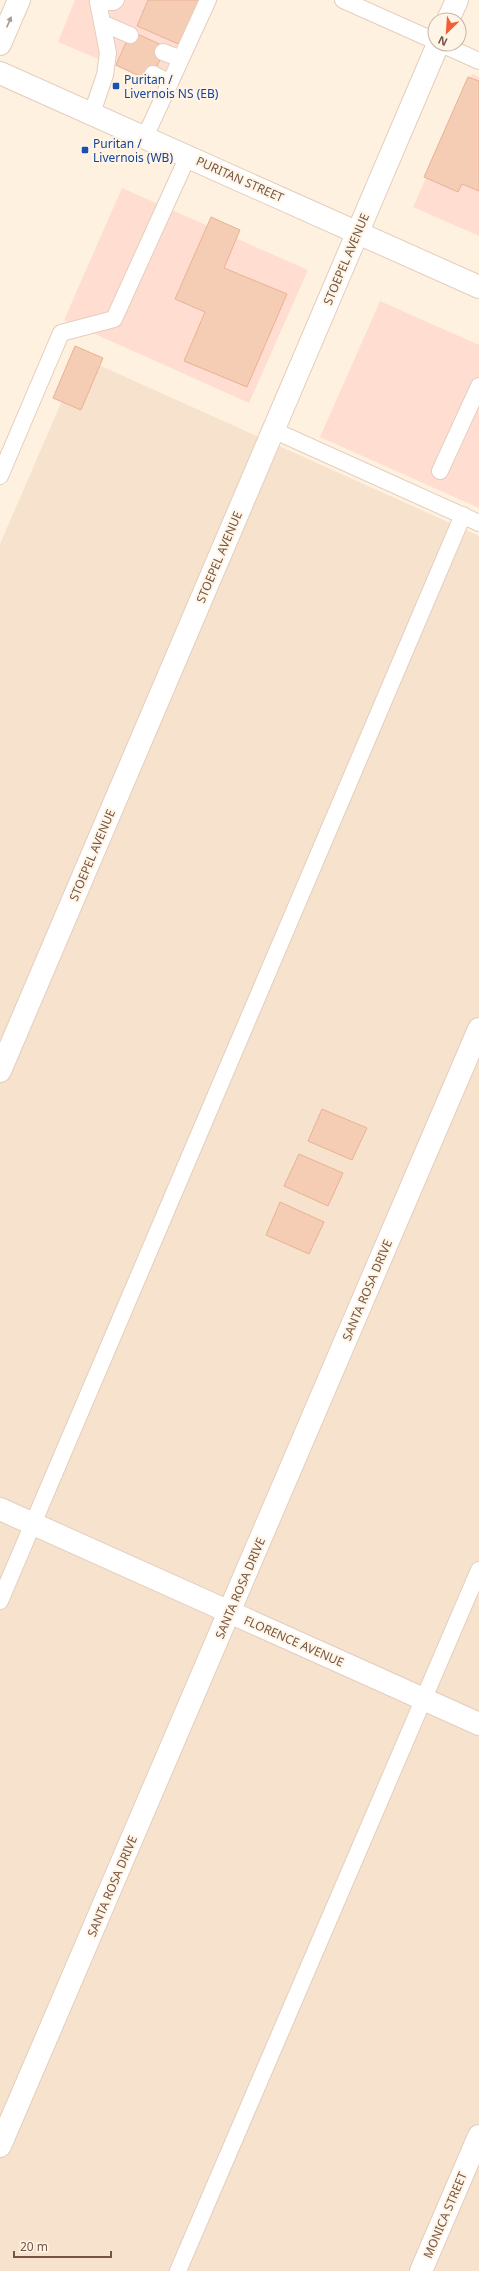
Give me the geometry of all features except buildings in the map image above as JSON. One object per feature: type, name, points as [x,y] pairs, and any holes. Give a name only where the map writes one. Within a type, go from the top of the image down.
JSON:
[{"type":"street","points":[[0,44],[19,0]]},
{"type":"street","points":[[452,12],[457,0]]},
{"type":"street","name":"STOEPEL AVENUE","points":[[0,1071],[435,52]]},
{"type":"street","name":"PURITAN STREET","points":[[0,73],[479,287]]},
{"type":"street","name":"SANTA ROSA DRIVE","points":[[0,2146],[479,1029]]},
{"type":"street","name":"FLORENCE AVENUE","points":[[0,1509],[479,1724]]},
{"type":"street","name":"MONICA STREET","points":[[421,2271],[479,2136]]},
{"type":"lane","points":[[92,113],[105,75],[114,55],[102,23],[97,1],[113,2],[116,0]]},
{"type":"lane","points":[[146,137],[208,0]]},
{"type":"lane","points":[[343,0],[427,40]]},
{"type":"lane","points":[[102,23],[130,35]]},
{"type":"lane","points":[[163,52],[181,60]]},
{"type":"lane","points":[[456,52],[479,61]]},
{"type":"lane","points":[[153,74],[170,82]]},
{"type":"lane","points":[[0,476],[61,333],[114,319],[188,156]]},
{"type":"lane","points":[[440,471],[479,386]]},
{"type":"lane","points":[[273,430],[479,522]]},
{"type":"lane","points":[[0,1601],[463,515]]},
{"type":"lane","points":[[178,2271],[479,1570]]},
{"type":"shaded area","points":[[75,0],[196,0],[160,85],[58,42]]},
{"type":"shaded area","points":[[472,74],[479,77],[479,236],[413,207]]},
{"type":"shaded area","points":[[122,188],[308,270],[249,403],[64,320]]},
{"type":"shaded area","points":[[380,301],[479,345],[479,508],[320,437]]},
{"type":"shaded area","points":[[81,357],[479,536],[479,2271],[0,2271],[0,544]]},
{"type":"place","name":"Puritan / Livernois NS (EB)","points":[[116,86]]},
{"type":"place","name":"Puritan / Livernois (WB)","points":[[85,150]]}]
